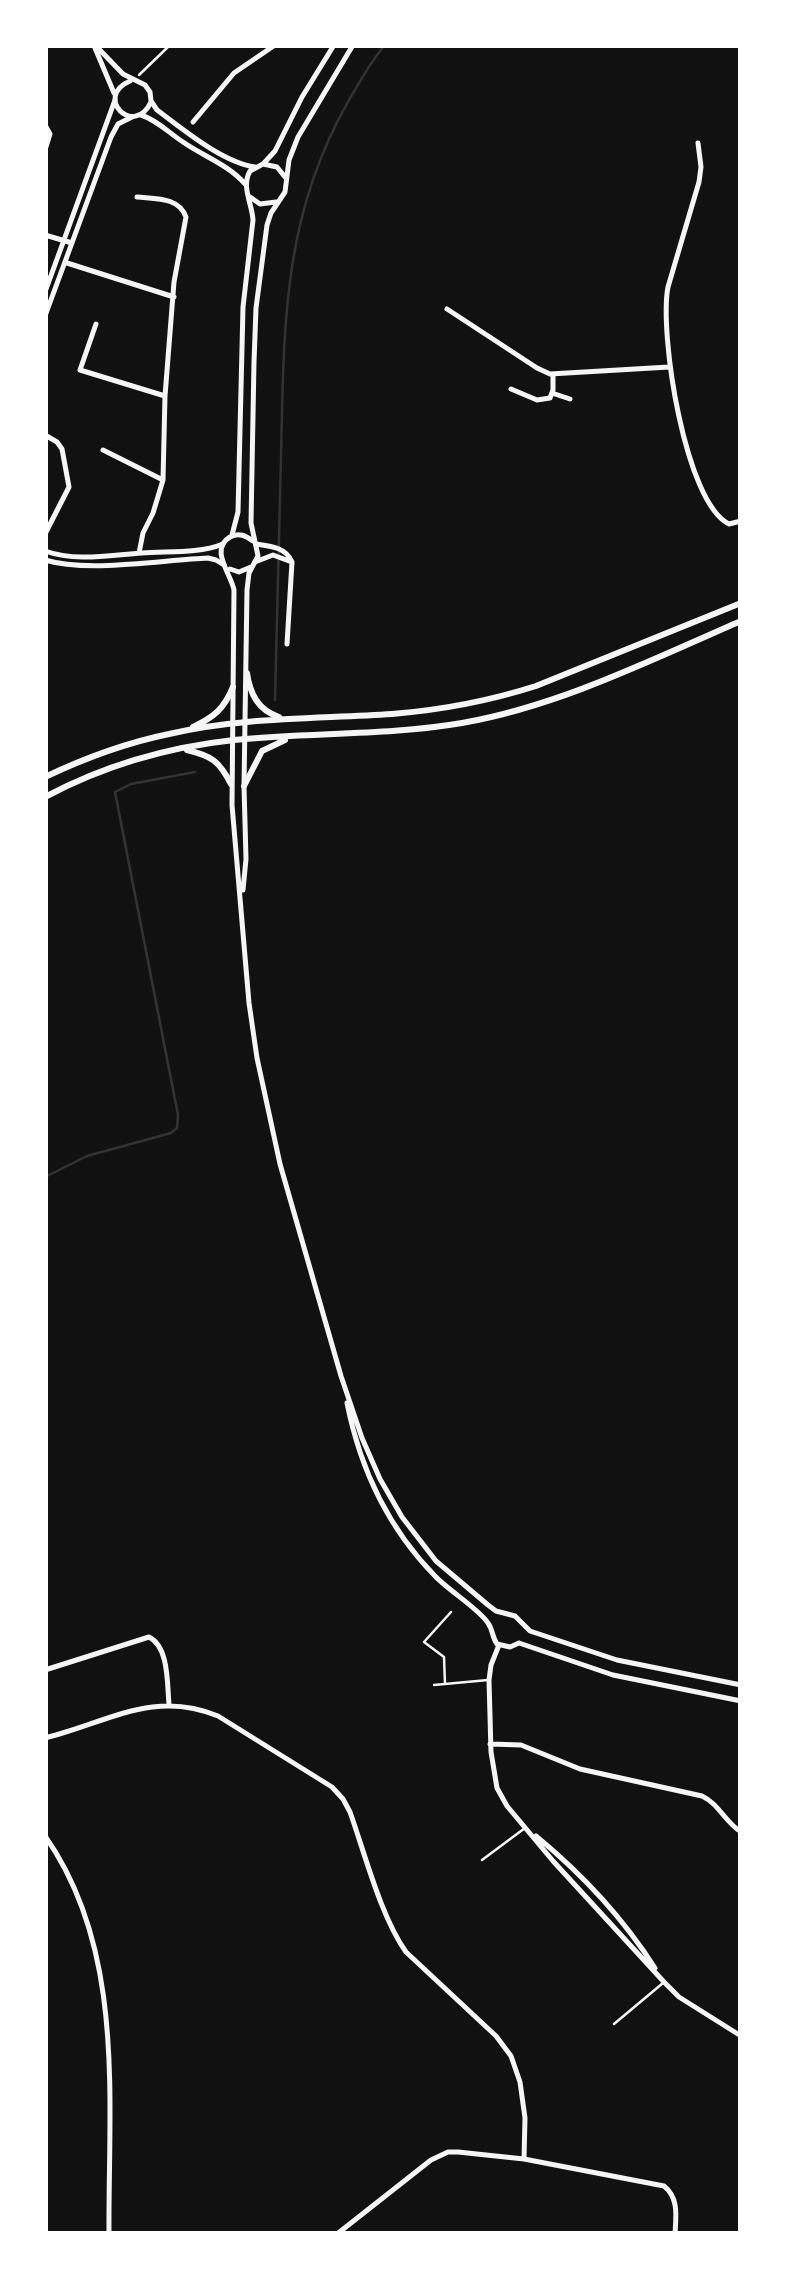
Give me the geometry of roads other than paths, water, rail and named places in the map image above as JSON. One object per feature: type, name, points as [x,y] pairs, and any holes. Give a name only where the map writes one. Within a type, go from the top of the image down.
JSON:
[{"type":"main road","points":[[45,777],[117,746],[185,731],[296,718],[409,712],[506,695],[741,604]]},
{"type":"main road","points":[[45,798],[107,770],[181,748],[232,740],[418,729],[503,714],[561,696],[741,621]]},
{"type":"main road","points":[[247,673],[252,694],[265,710],[274,716],[296,718]]},
{"type":"main road","points":[[185,731],[221,710],[233,687]]},
{"type":"main road","points":[[244,786],[262,752],[291,738]]},
{"type":"main road","points":[[181,748],[218,762],[231,784]]},
{"type":"street","points":[[94,45],[116,68],[148,88],[157,110],[212,148],[255,167]]},
{"type":"street","points":[[94,45],[122,112],[150,118],[188,146],[231,170],[245,184],[250,197],[253,220],[243,307],[238,512],[232,536]]},
{"type":"street","points":[[193,122],[234,72],[275,45]]},
{"type":"street","points":[[245,184],[250,172],[275,151],[334,45]]},
{"type":"street","points":[[242,902],[246,859],[247,590],[258,556],[251,512],[256,308],[267,225],[286,186],[298,137],[353,45]]},
{"type":"street","points":[[45,292],[115,98],[123,83],[135,78]]},
{"type":"street","points":[[45,316],[115,128],[146,110],[151,101]]},
{"type":"street","points":[[45,125],[50,134],[45,150]]},
{"type":"street","points":[[698,142],[701,167],[665,300],[666,332],[678,414],[690,460],[714,514],[729,524],[741,521]]},
{"type":"street","points":[[264,164],[277,167],[286,177]]},
{"type":"street","points":[[138,197],[176,204],[186,217],[174,282],[164,396],[163,480],[139,553]]},
{"type":"street","points":[[250,197],[266,205],[282,197]]},
{"type":"street","points":[[45,235],[72,244]]},
{"type":"street","points":[[66,262],[174,297]]},
{"type":"street","points":[[447,309],[536,368],[553,374],[671,367]]},
{"type":"street","points":[[96,324],[80,370],[164,396]]},
{"type":"street","points":[[511,389],[537,400],[550,398],[553,374]]},
{"type":"street","points":[[552,394],[570,400]]},
{"type":"street","points":[[45,435],[62,449],[69,487],[45,534]]},
{"type":"street","points":[[103,450],[163,480]]},
{"type":"street","points":[[45,551],[72,556],[189,551],[244,535],[290,556],[287,644]]},
{"type":"street","points":[[222,544],[220,555],[234,590],[231,784],[252,1027],[280,1164],[370,1457],[402,1518],[426,1551],[451,1576],[496,1610],[518,1618],[538,1635],[602,1656],[741,1685]]},
{"type":"street","points":[[45,560],[86,566],[208,558],[239,572],[273,551]]},
{"type":"street","points":[[342,1376],[357,1447],[369,1477],[415,1554],[447,1588],[484,1618],[499,1645],[510,1647],[519,1643],[523,1626]]},
{"type":"street","points":[[492,1630],[497,1619],[508,1615]]},
{"type":"street","points":[[45,1670],[149,1637],[162,1652],[169,1704]]},
{"type":"street","points":[[519,1643],[614,1675],[741,1701]]},
{"type":"street","points":[[499,1645],[488,1680],[490,1744],[497,1788],[508,1806],[553,1861],[680,1998],[741,2036]]},
{"type":"street","points":[[45,1740],[139,1709],[169,1704],[202,1709],[332,1786],[343,1799],[399,1942],[496,2036],[511,2056],[520,2082],[525,2118],[524,2159]]},
{"type":"street","points":[[490,1744],[521,1745],[590,1772],[692,1792],[709,1800],[740,1831]]},
{"type":"street","points":[[45,1836],[67,1871],[88,1920],[100,1974],[110,2108],[109,2234]]},
{"type":"street","points":[[337,2234],[448,2152],[524,2159],[664,2186],[676,2202],[675,2234]]},
{"type":"lane","points":[[445,1684],[444,1657],[424,1642],[450,1612]]},
{"type":"lane","points":[[434,1684],[488,1680]]},
{"type":"lane","points":[[482,1860],[526,1827]]},
{"type":"lane","points":[[614,2024],[664,1982]]},
{"type":"waterway","points":[[275,700],[283,364],[291,275],[310,188],[326,145],[385,45]]},
{"type":"waterway","points":[[45,1177],[87,1156],[177,1128],[178,1115],[115,792],[131,784],[195,772]]}]
